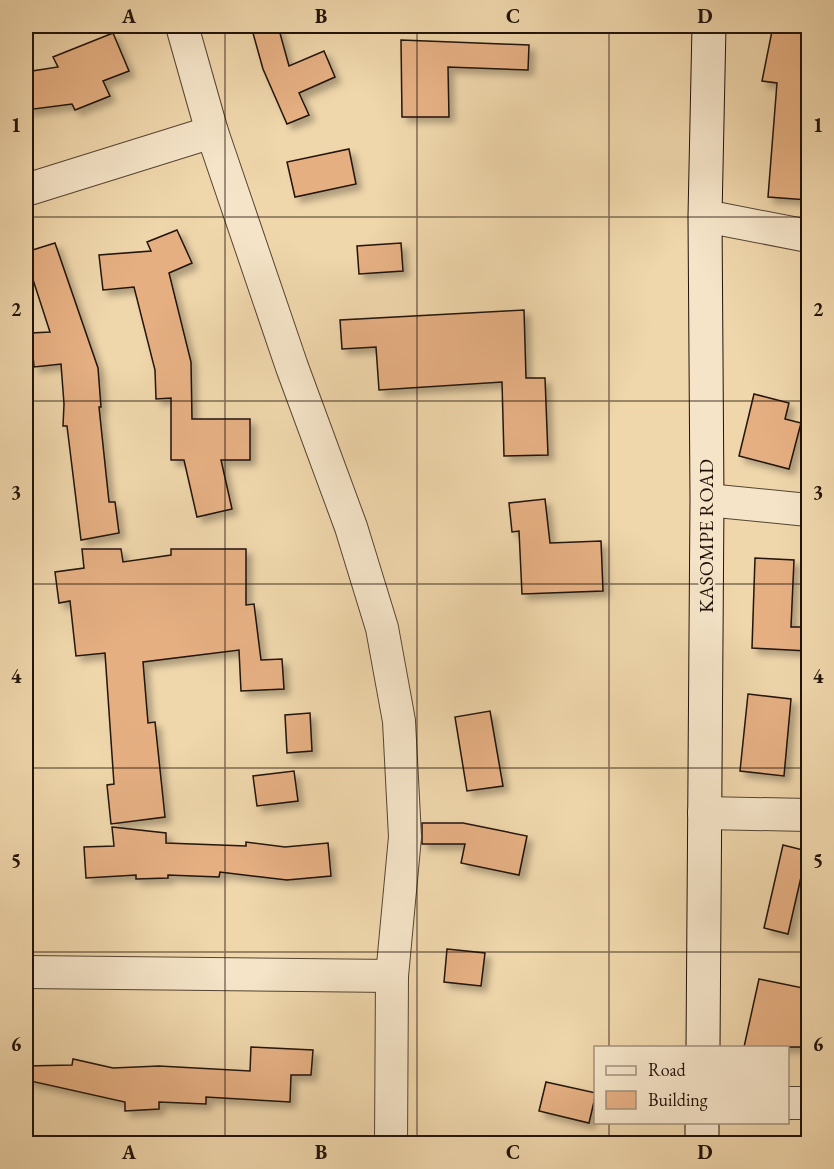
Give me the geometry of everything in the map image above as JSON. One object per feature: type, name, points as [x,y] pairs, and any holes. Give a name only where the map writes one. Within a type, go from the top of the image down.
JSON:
[{"type":"street","points":[[182,26],[212,132],[292,367],[351,527],[382,628],[399,721],[405,837],[392,976],[391,1143]]},
{"type":"street","name":"KASOMPE ROAD","points":[[703,1046],[707,500],[705,216],[710,26]]},
{"type":"street","points":[[26,190],[212,132]]},
{"type":"street","points":[[705,216],[808,236]]},
{"type":"street","points":[[707,500],[808,510]]},
{"type":"street","points":[[704,813],[808,815]]},
{"type":"street","points":[[26,972],[392,976]]},
{"type":"street","points":[[789,1103],[808,1103]]},
{"type":"street","points":[[702,1124],[702,1143]]},
{"type":"building","points":[[251,26],[278,26],[289,66],[324,51],[335,77],[299,93],[309,115],[287,124],[263,69]]},
{"type":"building","points":[[773,26],[808,26],[808,200],[768,197],[777,83],[762,81]]},
{"type":"building","points":[[113,33],[129,71],[103,81],[110,96],[75,110],[72,104],[26,110],[26,72],[58,67],[53,57]]},
{"type":"building","points":[[401,40],[529,45],[528,70],[448,67],[449,117],[402,117]]},
{"type":"building","points":[[349,149],[356,184],[295,197],[287,162]]},
{"type":"building","points":[[177,230],[192,263],[169,273],[191,362],[192,419],[250,419],[250,460],[221,460],[232,509],[197,517],[184,460],[171,460],[171,398],[156,399],[155,370],[134,287],[103,290],[99,255],[151,251],[147,242]]},
{"type":"building","points":[[55,243],[98,368],[101,407],[99,407],[109,502],[115,502],[119,533],[81,540],[67,426],[63,426],[61,364],[34,367],[31,333],[50,332],[26,252]]},
{"type":"building","points":[[401,243],[403,271],[359,274],[357,246]]},
{"type":"building","points":[[524,310],[526,378],[545,378],[548,455],[504,456],[502,382],[379,390],[376,347],[342,349],[340,320]]},
{"type":"building","points":[[754,394],[789,403],[785,419],[801,423],[789,469],[739,456]]},
{"type":"building","points":[[545,499],[550,543],[601,541],[603,591],[522,594],[519,531],[512,532],[509,503]]},
{"type":"building","points":[[82,549],[121,549],[123,562],[171,555],[171,549],[246,549],[246,605],[254,604],[261,660],[282,659],[284,689],[241,691],[239,650],[143,662],[148,723],[155,722],[165,817],[111,824],[107,785],[114,784],[105,653],[76,656],[70,601],[59,603],[55,572],[84,568]]},
{"type":"building","points":[[755,558],[794,560],[791,627],[808,627],[808,651],[752,648]]},
{"type":"building","points":[[748,694],[791,699],[784,776],[740,771]]},
{"type":"building","points":[[490,711],[503,786],[467,791],[455,717]]},
{"type":"building","points":[[310,713],[312,751],[287,753],[285,715]]},
{"type":"building","points":[[294,771],[298,801],[257,806],[253,776]]},
{"type":"building","points":[[422,823],[463,823],[527,836],[519,875],[461,863],[465,844],[422,844]]},
{"type":"building","points":[[112,827],[166,833],[166,843],[246,846],[246,842],[285,847],[328,843],[331,876],[287,880],[220,872],[219,877],[168,875],[168,878],[136,879],[136,875],[86,878],[84,847],[114,846]]},
{"type":"building","points":[[783,845],[807,851],[788,934],[764,928]]},
{"type":"building","points":[[447,949],[485,953],[481,986],[444,982]]},
{"type":"building","points":[[759,979],[808,989],[808,1047],[744,1046]]},
{"type":"building","points":[[251,1047],[313,1050],[311,1075],[291,1075],[290,1102],[206,1097],[206,1104],[159,1102],[159,1109],[125,1111],[125,1102],[26,1080],[26,1066],[72,1065],[73,1059],[113,1068],[159,1066],[250,1071]]},
{"type":"building","points":[[546,1082],[594,1093],[589,1123],[539,1111]]}]
